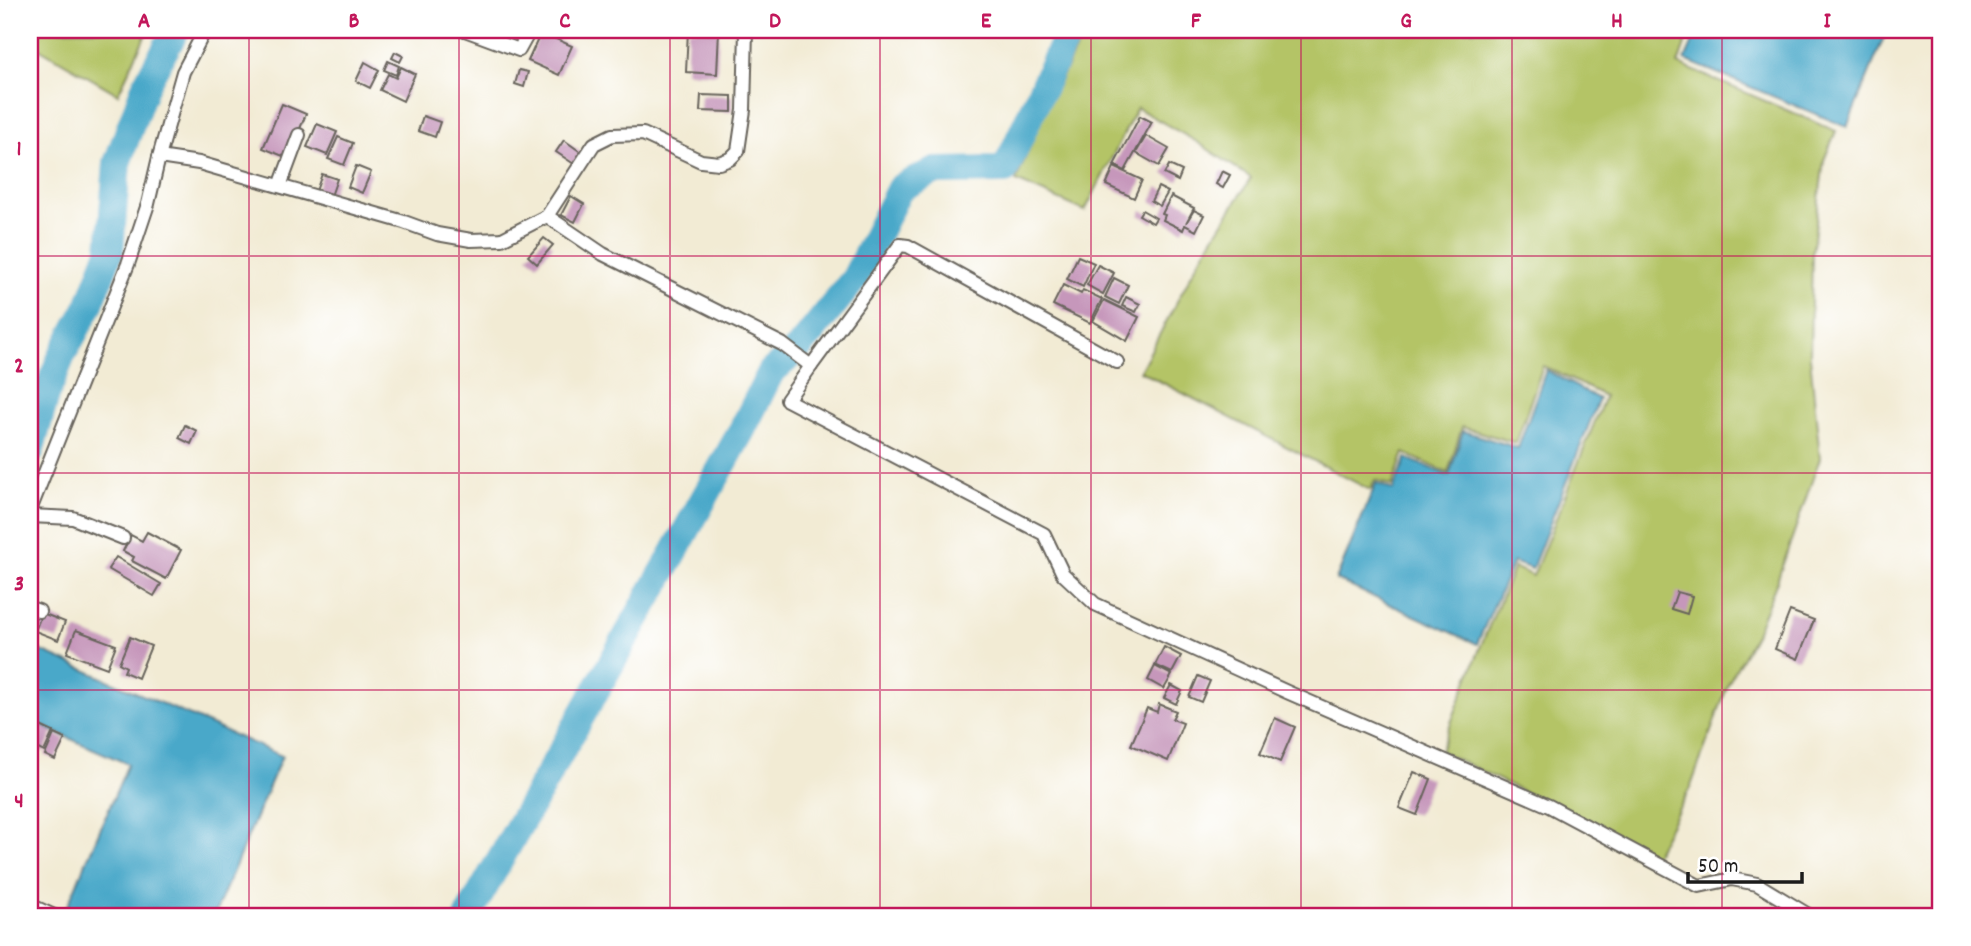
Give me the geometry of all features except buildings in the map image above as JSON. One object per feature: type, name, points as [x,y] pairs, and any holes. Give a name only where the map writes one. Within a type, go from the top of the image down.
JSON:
[{"type":"street","points":[[30,510],[128,264],[148,204],[183,72],[205,30]]},
{"type":"street","points":[[465,30],[519,50],[530,30]]},
{"type":"street","points":[[159,157],[199,163],[437,234],[471,240],[502,239],[547,216],[594,144],[612,135],[643,134],[701,161],[719,163],[730,159],[738,151],[744,110],[746,30]]},
{"type":"street","points":[[280,186],[299,135]]},
{"type":"street","points":[[547,216],[603,254],[782,344],[808,364]]},
{"type":"street","points":[[1117,362],[900,244],[808,364],[787,400],[1044,534],[1063,574],[1095,604],[1549,806],[1699,886],[1732,879],[1757,884],[1810,916]]},
{"type":"street","points":[[30,516],[73,518],[123,538]]},
{"type":"street","points":[[30,905],[54,916]]},
{"type":"green space","points":[[30,30],[148,30],[118,94],[30,43]]},
{"type":"green space","points":[[1085,30],[1690,30],[1678,64],[1836,131],[1824,160],[1812,254],[1810,356],[1820,458],[1757,631],[1729,682],[1691,786],[1649,865],[1549,804],[1440,751],[1514,567],[1533,576],[1605,396],[1543,366],[1516,443],[1462,427],[1448,473],[1404,453],[1392,486],[1375,480],[1370,490],[1140,371],[1198,262],[1251,178],[1197,142],[1137,108],[1085,211],[1016,181],[1040,122]]},
{"type":"water","points":[[1698,30],[1887,30],[1847,127],[1685,60]]},
{"type":"water","points":[[1546,370],[1599,399],[1532,569],[1513,562],[1477,644],[1336,580],[1376,483],[1393,490],[1406,458],[1449,476],[1463,431],[1518,448]]},
{"type":"water","points":[[30,646],[282,756],[214,916],[63,916],[128,764],[30,721]]},
{"type":"waterway","points":[[30,452],[46,395],[62,355],[89,306],[110,251],[117,163],[146,84],[176,30]]},
{"type":"waterway","points":[[468,916],[671,558],[771,372],[798,349],[855,278],[900,188],[934,171],[1005,170],[1069,30]]}]
